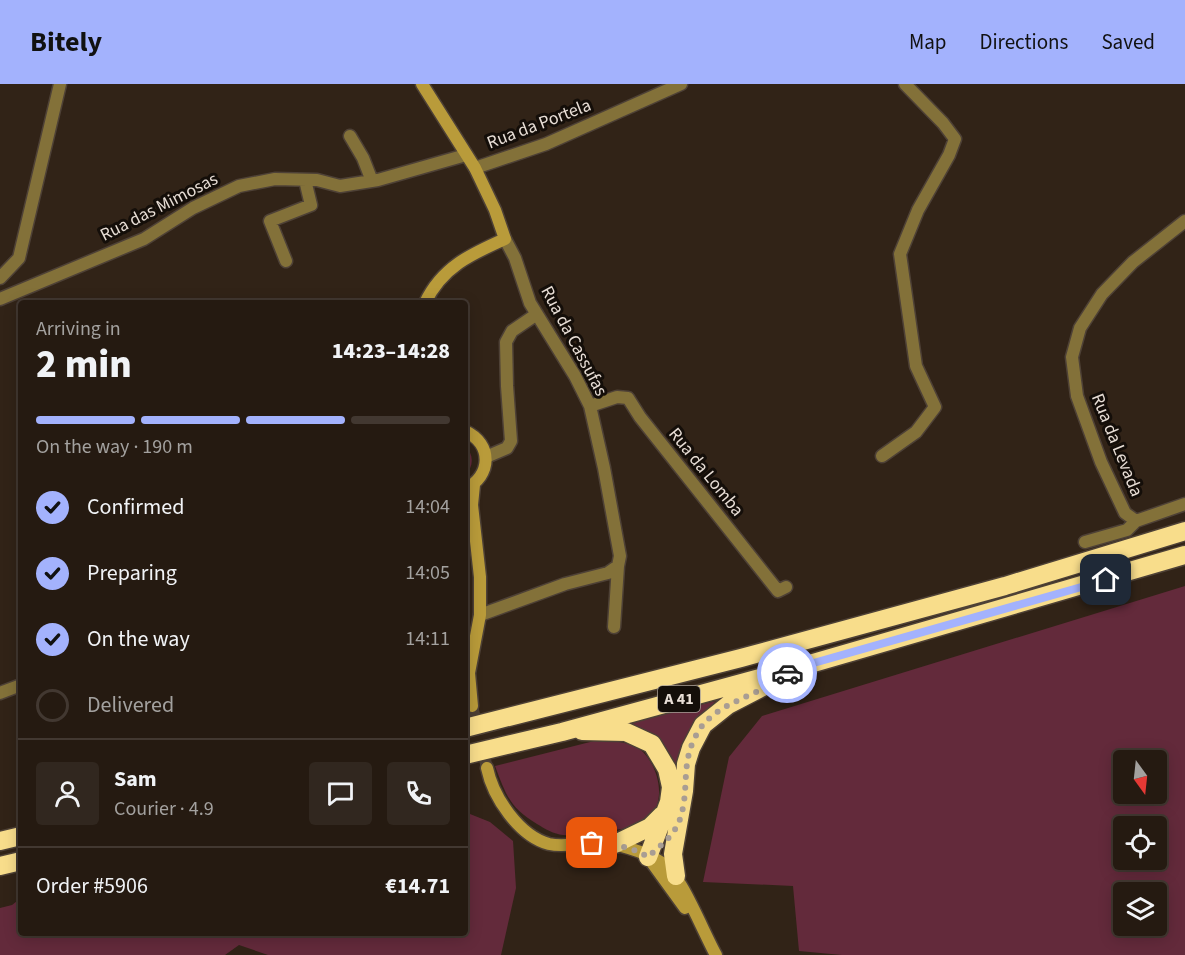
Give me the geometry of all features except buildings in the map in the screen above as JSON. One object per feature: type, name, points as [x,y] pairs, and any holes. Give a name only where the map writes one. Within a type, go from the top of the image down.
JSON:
[{"type":"highway","name":"A 41","points":[[468,727],[752,655],[1005,586],[1185,531]]},
{"type":"highway","name":"A 41","points":[[468,754],[562,732],[586,723],[796,668],[1106,580],[1185,555]]},
{"type":"highway","points":[[648,857],[672,835],[673,815],[686,764],[691,748],[703,725],[728,705],[765,687],[796,668]]},
{"type":"highway","points":[[562,732],[626,732],[652,744],[667,770],[671,787],[676,876]]},
{"type":"highway","points":[[615,844],[673,815]]},
{"type":"highway","points":[[0,841],[18,837]]},
{"type":"highway","points":[[0,866],[18,862]]},
{"type":"main road","name":"Rua da Cassufas","points":[[422,84],[475,168],[495,210],[505,239]]},
{"type":"main road","points":[[427,300],[436,284],[466,257],[505,239]]},
{"type":"main road","points":[[468,433],[480,442],[486,457],[481,477],[470,487],[480,577],[480,615],[469,673],[472,706]]},
{"type":"main road","points":[[468,523],[476,540]]},
{"type":"main road","points":[[487,768],[490,783],[513,820],[548,844],[569,846],[592,843],[615,844],[635,849],[663,863],[676,876],[716,955]]},
{"type":"main road","points":[[648,857],[702,930]]},
{"type":"street","points":[[0,278],[19,258],[60,84]]},
{"type":"street","name":"Rua da Portela","points":[[475,168],[546,144],[681,84]]},
{"type":"street","points":[[882,456],[916,432],[935,407],[916,366],[900,254],[918,210],[955,139],[943,123],[905,84]]},
{"type":"street","points":[[350,136],[363,158],[372,181]]},
{"type":"street","name":"Rua das Mimosas","points":[[0,299],[144,239],[193,208],[239,186],[275,179],[317,180],[340,186],[372,181],[466,155]]},
{"type":"street","points":[[286,261],[270,221],[311,205],[305,180]]},
{"type":"street","name":"Rua da Levada","points":[[1085,542],[1127,530],[1136,520],[1125,513],[1101,462],[1077,396],[1072,357],[1080,328],[1102,294],[1133,262],[1185,221]]},
{"type":"street","name":"Rua da Cassufas","points":[[505,239],[515,258],[530,303],[575,376],[590,406],[620,556],[614,627]]},
{"type":"street","points":[[486,457],[507,448],[511,441],[506,342],[513,331],[537,314]]},
{"type":"street","name":"Rua da Lomba","points":[[590,406],[617,397],[628,398],[640,417],[778,591],[786,587]]},
{"type":"street","points":[[1136,520],[1185,504]]},
{"type":"street","points":[[480,615],[565,584],[608,573],[618,566]]},
{"type":"street","points":[[0,693],[18,686]]},
{"type":"shaded area","points":[[468,450],[472,460],[468,471]]},
{"type":"shaded area","points":[[1185,586],[1185,955],[842,955],[799,951],[793,886],[703,882],[729,757],[762,716]]},
{"type":"shaded area","points":[[716,701],[686,737],[679,757],[675,782],[624,724]]},
{"type":"shaded area","points":[[594,741],[632,745],[649,759],[657,776],[659,795],[654,812],[648,819],[627,828],[563,835],[540,826],[521,812],[510,800],[495,766]]},
{"type":"shaded area","points":[[468,813],[490,822],[513,841],[516,888],[501,955],[268,955],[239,945],[225,955],[0,955],[0,908],[12,905],[18,900],[18,936],[468,936]]},
{"type":"tunnel","points":[[472,706],[487,768]]},
{"type":"way so far","points":[[592,843],[615,844],[635,849],[648,857],[672,835],[680,819],[686,764],[691,748],[703,725],[728,705],[765,687],[787,673]]},
{"type":"route","points":[[787,673],[796,668],[1106,580]]}]
